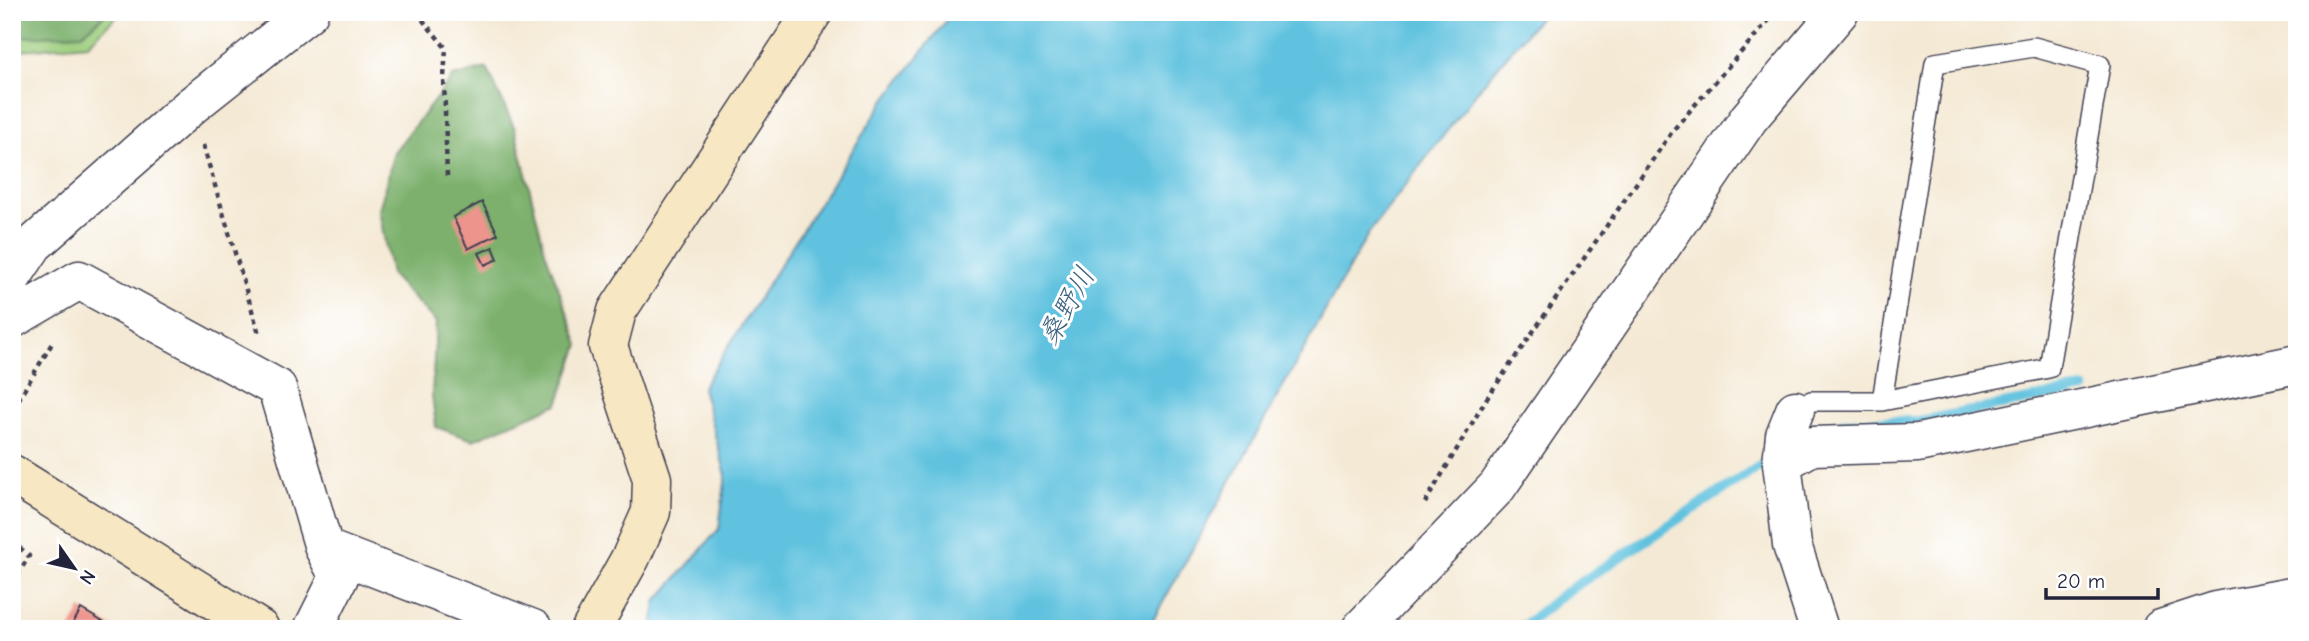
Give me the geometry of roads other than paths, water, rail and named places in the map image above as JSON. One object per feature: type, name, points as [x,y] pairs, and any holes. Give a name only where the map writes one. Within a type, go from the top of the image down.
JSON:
[{"type":"street","points":[[12,277],[34,244],[191,106],[309,12]]},
{"type":"street","points":[[590,629],[631,557],[651,512],[652,479],[608,346],[617,311],[813,12]]},
{"type":"street","points":[[1361,629],[1497,487],[1749,118],[1839,12]]},
{"type":"street","points":[[12,318],[79,279],[277,388],[324,548],[339,577],[313,629]]},
{"type":"street","points":[[1782,463],[1812,446],[1918,443],[2297,364]]},
{"type":"street","points":[[1795,410],[1785,435],[1782,463],[1792,545],[1819,629]]},
{"type":"street","points":[[12,474],[260,629]]},
{"type":"street","points":[[324,548],[533,629]]},
{"type":"street","points":[[2161,629],[2216,611],[2295,607]]},
{"type":"lane","points":[[1795,410],[1811,401],[1882,401],[2049,368],[2100,65],[2034,47],[1935,64],[1882,401]]},
{"type":"water","name":"桑野川","points":[[953,12],[1544,12],[1483,84],[1368,234],[1148,629],[652,629],[656,602],[719,529],[726,475],[702,388],[882,104]]},
{"type":"waterway","points":[[1817,429],[1848,422],[1919,421],[2084,389]]},
{"type":"waterway","points":[[1520,629],[1563,594],[1763,464]]}]
